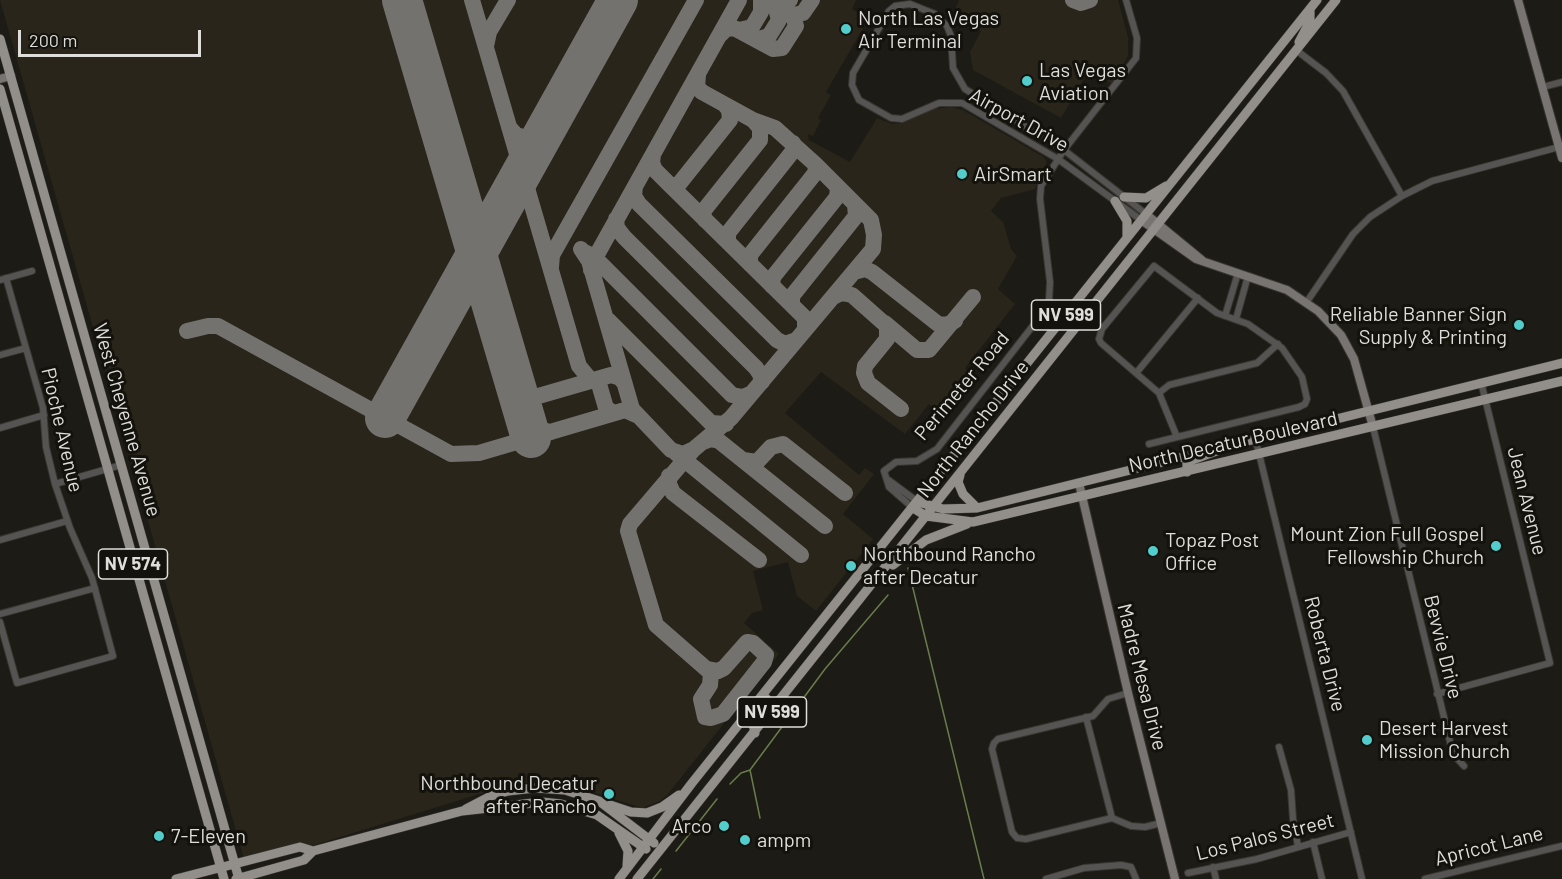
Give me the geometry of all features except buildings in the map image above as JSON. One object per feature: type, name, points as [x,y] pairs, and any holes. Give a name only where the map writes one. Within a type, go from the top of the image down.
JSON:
[{"type":"main road","name":"North Rancho Drive","points":[[619,879],[692,783],[1317,0]]},
{"type":"main road","name":"North Rancho Drive","points":[[637,879],[1336,0]]},
{"type":"main road","points":[[1296,50],[1310,21],[1310,9]]},
{"type":"main road","name":"West Cheyenne Avenue","points":[[0,39],[4,65],[11,76],[238,879]]},
{"type":"main road","name":"West Cheyenne Avenue","points":[[0,89],[106,470],[224,879]]},
{"type":"main road","points":[[1127,238],[1127,221],[1119,199],[1146,198],[1171,183]]},
{"type":"main road","points":[[63,313],[77,309]]},
{"type":"main road","name":"North Decatur Boulevard","points":[[915,505],[933,508],[977,508],[1255,437],[1562,363]]},
{"type":"main road","name":"North Decatur Boulevard","points":[[915,505],[926,516],[972,522],[1562,381]]},
{"type":"main road","points":[[1187,472],[1187,462],[1209,455],[1232,443]]},
{"type":"main road","points":[[960,474],[958,482],[963,494],[977,508]]},
{"type":"main road","points":[[882,573],[926,540],[972,522]]},
{"type":"main road","points":[[755,733],[753,721],[772,685]]},
{"type":"main road","points":[[462,812],[491,796],[535,788],[565,790],[631,813],[647,813],[669,802],[692,783]]},
{"type":"main road","points":[[599,801],[658,853]]},
{"type":"main road","points":[[238,879],[304,860],[313,851],[462,812],[542,802],[561,804],[597,815],[646,843]]},
{"type":"main road","points":[[617,827],[629,855],[625,871]]},
{"type":"main road","points":[[176,879],[300,847],[313,851]]},
{"type":"street","name":"Perimeter Road","points":[[915,505],[889,487],[884,471],[896,462],[917,461],[937,449],[1042,314],[1048,301],[1050,282],[1040,199],[1041,186],[1058,159],[1136,58],[1137,38],[1126,0]]},
{"type":"street","points":[[1518,0],[1562,158]]},
{"type":"street","name":"Airport Drive","points":[[910,4],[936,14],[947,26],[951,36],[953,68],[965,89],[1065,150],[1119,199],[1144,217],[1058,159],[962,103],[939,103],[902,119],[891,118],[859,100],[852,85],[853,73],[889,11],[895,6],[910,4]]},
{"type":"street","points":[[1296,50],[1326,73],[1343,91],[1402,196]]},
{"type":"street","points":[[0,79],[11,76]]},
{"type":"street","points":[[1543,87],[1562,82]]},
{"type":"street","points":[[1306,303],[1353,234],[1370,217],[1402,196],[1432,181],[1559,147]]},
{"type":"street","points":[[1144,217],[1189,255],[1287,290],[1306,303],[1341,335],[1354,359],[1373,427]]},
{"type":"street","points":[[1149,444],[1305,404],[1306,390],[1302,377],[1278,344],[1267,335],[1236,319],[1225,316],[1154,266],[1102,329],[1099,339],[1159,393],[1177,436]]},
{"type":"street","points":[[3,279],[32,271]]},
{"type":"street","points":[[1225,316],[1238,273]]},
{"type":"street","points":[[1236,319],[1248,276]]},
{"type":"street","name":"Pioche Avenue","points":[[0,622],[17,683],[113,656],[87,563],[67,521],[55,484],[46,447],[44,415],[26,348],[3,279]]},
{"type":"street","points":[[1137,372],[1198,298]]},
{"type":"street","points":[[1159,393],[1169,385],[1257,363],[1278,344]]},
{"type":"street","points":[[0,355],[26,348]]},
{"type":"street","name":"Jean Avenue","points":[[1437,694],[1550,663],[1481,382]]},
{"type":"street","points":[[0,428],[44,415]]},
{"type":"street","name":"Bevvie Drive","points":[[1373,427],[1453,754],[1464,766]]},
{"type":"street","name":"Roberta Drive","points":[[1255,437],[1362,879]]},
{"type":"street","points":[[55,484],[122,465]]},
{"type":"street","name":"Madre Mesa Drive","points":[[1079,483],[1128,693],[1175,879]]},
{"type":"street","points":[[0,540],[67,521]]},
{"type":"street","points":[[0,614],[95,588]]},
{"type":"street","points":[[1128,693],[1108,699],[1093,716],[998,739],[994,743],[992,749],[1012,832],[1017,837],[1026,839],[1112,818],[1131,826],[1145,827],[1161,823]]},
{"type":"street","points":[[1086,717],[1112,818]]},
{"type":"street","points":[[1279,747],[1291,790],[1293,819],[1299,846]]},
{"type":"street","name":"Los Palos Street","points":[[1188,873],[1257,859],[1351,832]]},
{"type":"street","points":[[1313,842],[1322,879]]},
{"type":"street","name":"Apricot Lane","points":[[1425,879],[1562,846]]},
{"type":"street","points":[[1046,879],[1084,868],[1131,867],[1136,879]]},
{"type":"street","points":[[1213,867],[1216,879]]},
{"type":"shaded area","points":[[0,0],[856,0],[852,9],[862,15],[866,9],[872,13],[826,92],[831,95],[818,118],[821,120],[813,136],[808,134],[809,140],[850,162],[877,118],[892,124],[903,123],[933,109],[952,107],[963,110],[1042,156],[1046,160],[1046,166],[1035,189],[1001,198],[991,211],[1003,222],[1011,249],[1017,256],[998,289],[1015,304],[965,368],[968,371],[938,411],[929,404],[905,434],[821,372],[785,413],[859,475],[865,468],[874,474],[843,514],[873,539],[816,611],[797,596],[788,562],[753,571],[763,610],[752,613],[744,623],[779,654],[668,794],[660,801],[642,808],[568,784],[515,783],[246,866]]},
{"type":"shaded area","points":[[959,0],[1118,0],[1128,37],[1128,56],[1112,84],[1091,72],[1088,76],[1086,75],[1061,118],[973,70],[970,52],[981,31],[962,20],[955,10]]},
{"type":"waterway","points":[[908,568],[984,879]]},
{"type":"waterway","points":[[760,818],[750,770],[825,669],[888,595]]},
{"type":"waterway","points":[[730,784],[741,773],[750,770]]},
{"type":"waterway","points":[[676,851],[717,799]]},
{"type":"waterway","points":[[653,879],[661,869]]},
{"type":"taxiway","points":[[472,0],[579,366],[589,378],[599,384],[606,408],[614,413]]},
{"type":"taxiway","points":[[486,46],[489,32],[508,0]]},
{"type":"taxiway","points":[[551,267],[552,255],[696,0]]},
{"type":"taxiway","points":[[591,270],[595,258],[739,0]]},
{"type":"taxiway","points":[[739,30],[752,27],[761,12],[761,0]]},
{"type":"taxiway","points":[[756,40],[769,36],[779,20],[775,5],[783,5],[790,0]]},
{"type":"taxiway","points":[[785,11],[793,15],[803,13],[812,0]]},
{"type":"taxiway","points":[[1073,0],[1081,3],[1090,0]]},
{"type":"taxiway","points":[[719,36],[726,29],[734,28],[773,49],[782,48],[796,26],[793,15]]},
{"type":"taxiway","points":[[581,249],[589,261],[632,409],[671,450],[683,454],[694,449],[731,418],[873,249],[874,235],[871,220],[815,164],[775,128],[753,120],[702,92],[697,87],[698,75]]},
{"type":"taxiway","points":[[653,154],[652,163],[655,170],[671,186],[679,184],[730,120],[729,110],[725,105]]},
{"type":"taxiway","points":[[705,220],[703,213],[705,209],[760,140],[760,128],[753,120]]},
{"type":"taxiway","points":[[509,127],[516,135],[526,138],[535,137],[546,130]]},
{"type":"taxiway","points":[[728,242],[728,233],[793,151],[793,143]]},
{"type":"taxiway","points":[[750,264],[750,255],[816,172],[815,164]]},
{"type":"taxiway","points":[[635,186],[634,196],[639,204],[777,340],[785,344],[796,340]]},
{"type":"taxiway","points":[[671,186],[805,318],[805,330]]},
{"type":"taxiway","points":[[772,286],[773,277],[837,197],[838,187]]},
{"type":"taxiway","points":[[792,305],[792,296],[856,216],[855,205]]},
{"type":"taxiway","points":[[616,219],[617,228],[624,237],[756,368],[762,382]]},
{"type":"taxiway","points":[[587,253],[600,263],[732,395],[743,397],[752,393]]},
{"type":"taxiway","points":[[854,272],[865,269],[872,272],[938,324],[946,325],[955,321]]},
{"type":"taxiway","points":[[833,297],[841,293],[852,295],[887,326],[887,339],[865,366],[864,373],[868,383],[901,409]]},
{"type":"taxiway","points":[[885,323],[917,350],[929,350],[973,297]]},
{"type":"taxiway","points":[[608,320],[711,423],[726,424]]},
{"type":"taxiway","points":[[187,331],[218,326],[451,454],[479,453],[625,410],[636,415]]},
{"type":"taxiway","points":[[513,377],[522,391],[535,397],[611,375],[620,378],[625,384]]},
{"type":"taxiway","points":[[525,416],[537,429],[551,432]]},
{"type":"taxiway","points":[[703,442],[711,439],[719,441],[825,526]]},
{"type":"taxiway","points":[[743,460],[757,462],[771,447],[783,444],[845,493]]},
{"type":"taxiway","points":[[693,450],[630,524],[628,531],[656,625],[711,673],[710,685],[701,699],[705,717],[711,718],[723,714],[764,662],[766,655],[753,643],[747,642],[724,668],[718,671],[708,669]]},
{"type":"taxiway","points":[[676,453],[801,555]]},
{"type":"taxiway","points":[[669,476],[669,484],[673,493],[759,560]]},
{"type":"runway","points":[[402,0],[531,438]]},
{"type":"runway","points":[[385,418],[618,0]]},
{"type":"place","name":"North Las Vegas Air Terminal","points":[[846,29]]},
{"type":"place","name":"Las Vegas Aviation","points":[[1027,81]]},
{"type":"place","name":"AirSmart","points":[[962,174]]},
{"type":"place","name":"Reliable Banner Sign Supply & Printing","points":[[1519,325]]},
{"type":"place","name":"Mount Zion Full Gospel Fellowship Church","points":[[1496,546]]},
{"type":"place","name":"Topaz Post Office","points":[[1153,551]]},
{"type":"place","name":"Northbound Rancho after Decatur","points":[[851,566]]},
{"type":"place","name":"Desert Harvest Mission Church","points":[[1367,740]]},
{"type":"place","name":"Northbound Decatur after Rancho","points":[[609,794]]},
{"type":"place","name":"Arco","points":[[724,826]]},
{"type":"place","name":"7-Eleven","points":[[159,836]]},
{"type":"place","name":"ampm","points":[[745,840]]}]
